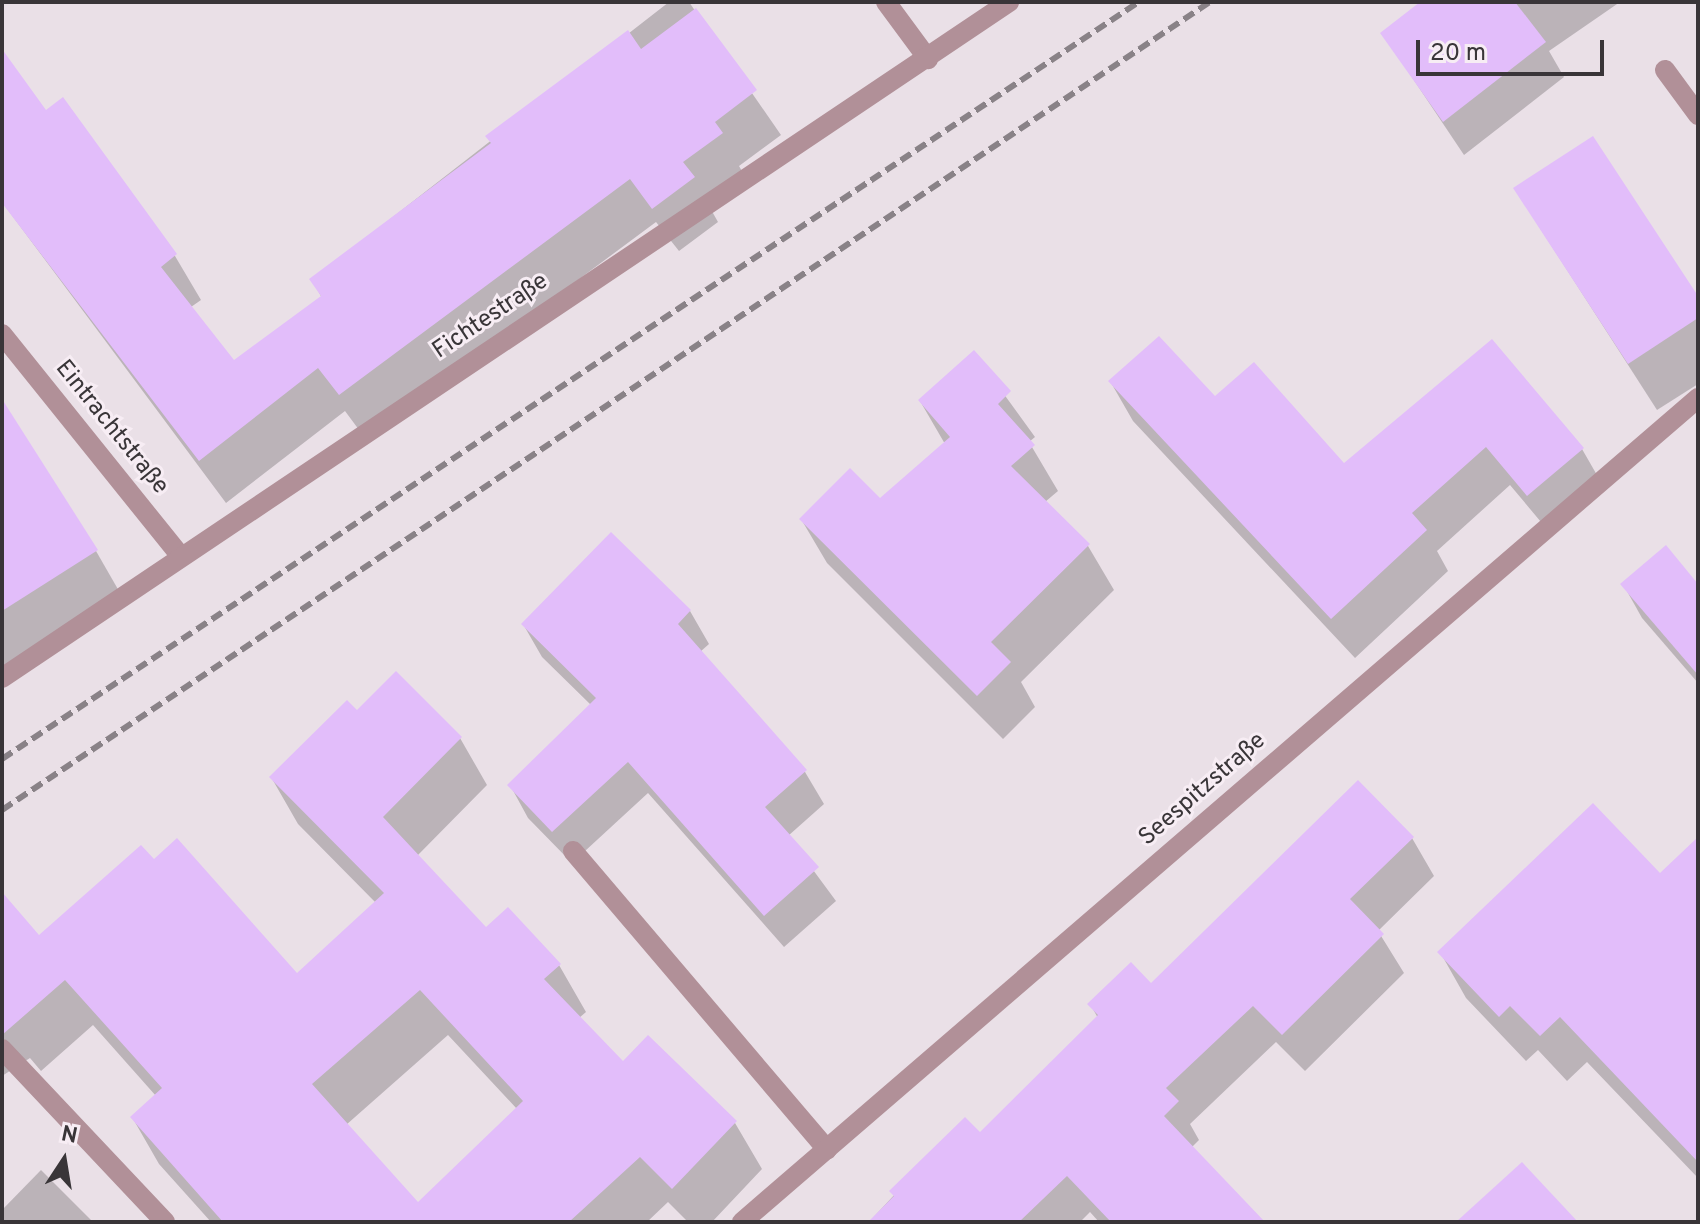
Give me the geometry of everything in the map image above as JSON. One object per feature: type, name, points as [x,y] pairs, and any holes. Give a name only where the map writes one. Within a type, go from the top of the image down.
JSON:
[{"type":"street","points":[[886,2],[928,59]]},
{"type":"street","name":"Fichtestraße","points":[[2,678],[180,555],[928,59],[1009,2]]},
{"type":"street","points":[[1665,70],[1698,115]]},
{"type":"street","name":"Eintrachtstraße","points":[[2,334],[180,555]]},
{"type":"street","name":"Seespitzstraße","points":[[742,1222],[1698,398]]},
{"type":"street","points":[[573,851],[827,1149]]},
{"type":"street","points":[[2,1049],[165,1222]]},
{"type":"building","points":[[1420,2],[1515,2],[1546,42],[1443,122],[1380,33]]},
{"type":"building","points":[[696,8],[757,90],[715,122],[723,133],[683,162],[695,177],[652,209],[630,179],[339,395],[318,368],[199,461],[2,203],[2,49],[46,110],[63,97],[177,254],[161,267],[234,360],[321,296],[309,279],[491,143],[485,136],[628,30],[641,49]]},
{"type":"building","points":[[1593,136],[1698,296],[1698,318],[1628,364],[1513,188]]},
{"type":"building","points":[[1159,336],[1215,396],[1254,362],[1344,463],[1492,339],[1584,448],[1527,496],[1486,447],[1412,513],[1427,530],[1331,619],[1108,381]]},
{"type":"building","points":[[974,350],[1011,391],[998,404],[1035,445],[1011,466],[1090,544],[991,642],[1011,662],[977,696],[799,519],[850,468],[880,498],[950,437],[918,400]]},
{"type":"building","points":[[2,399],[98,550],[2,611]]},
{"type":"building","points":[[611,532],[691,610],[678,624],[807,770],[765,807],[819,867],[764,916],[628,762],[552,832],[507,785],[596,698],[521,624]]},
{"type":"building","points":[[1666,545],[1698,584],[1698,675],[1620,584]]},
{"type":"building","points":[[396,671],[462,737],[383,817],[486,927],[508,907],[561,964],[544,979],[623,1061],[648,1035],[737,1121],[672,1189],[640,1157],[569,1222],[223,1222],[130,1117],[162,1088],[65,980],[2,1035],[2,892],[39,935],[141,845],[154,859],[177,838],[297,973],[384,893],[269,777],[347,700],[357,710]],"holes":[[[420,990],[523,1101],[418,1202],[312,1084]]]},
{"type":"building","points":[[1358,780],[1414,837],[1350,899],[1384,934],[1282,1035],[1253,1006],[1166,1088],[1179,1101],[1164,1116],[1265,1222],[1111,1222],[1067,1176],[1019,1222],[868,1222],[894,1196],[889,1191],[965,1117],[980,1132],[1098,1015],[1087,1004],[1131,962],[1151,983]]},
{"type":"building","points":[[1593,803],[1660,873],[1698,837],[1698,1162],[1560,1017],[1540,1036],[1510,1006],[1499,1017],[1437,952]]},
{"type":"building","points":[[1522,1162],[1578,1222],[1456,1222]]},
{"type":"railway","points":[[2,759],[1139,2]]},
{"type":"railway","points":[[2,810],[1210,2]]}]
